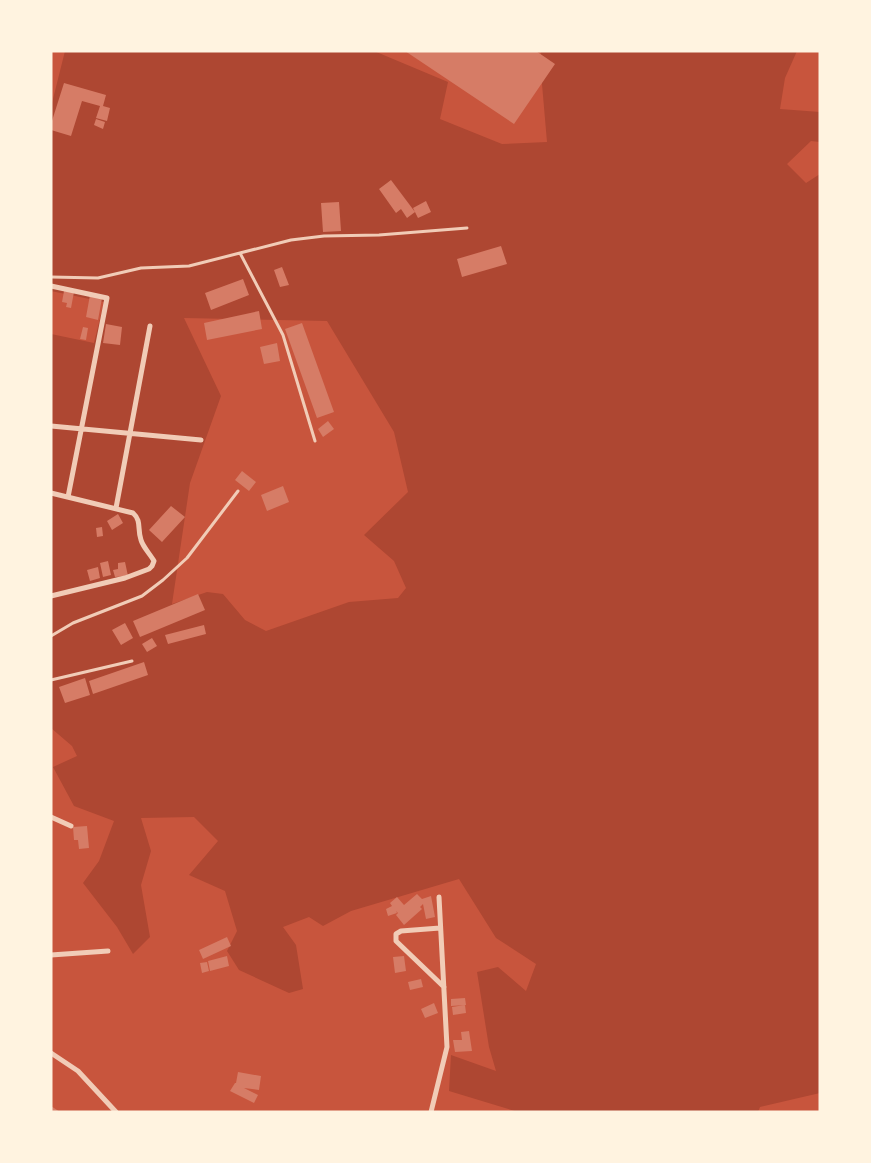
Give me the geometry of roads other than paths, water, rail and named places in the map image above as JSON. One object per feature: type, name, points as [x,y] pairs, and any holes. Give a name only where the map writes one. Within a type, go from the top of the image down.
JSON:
[{"type":"street","points":[[51,286],[106,298],[68,497]]},
{"type":"street","points":[[116,508],[150,326]]},
{"type":"street","points":[[51,426],[201,440]]},
{"type":"street","points":[[51,493],[133,513],[138,517],[140,540],[154,561],[152,566],[125,578],[51,596]]},
{"type":"street","points":[[51,817],[71,826]]},
{"type":"street","points":[[431,1112],[447,1047],[439,897]]},
{"type":"street","points":[[440,928],[400,931],[396,934],[396,941],[444,987]]},
{"type":"street","points":[[51,955],[108,951]]},
{"type":"street","points":[[51,1053],[78,1071],[116,1112]]},
{"type":"lane","points":[[51,277],[98,278],[142,268],[190,266],[291,240],[324,236],[468,228]]},
{"type":"lane","points":[[240,253],[283,335],[314,441]]},
{"type":"lane","points":[[51,636],[73,623],[142,596],[163,580],[187,558],[238,491]]},
{"type":"lane","points":[[51,680],[132,661]]}]
